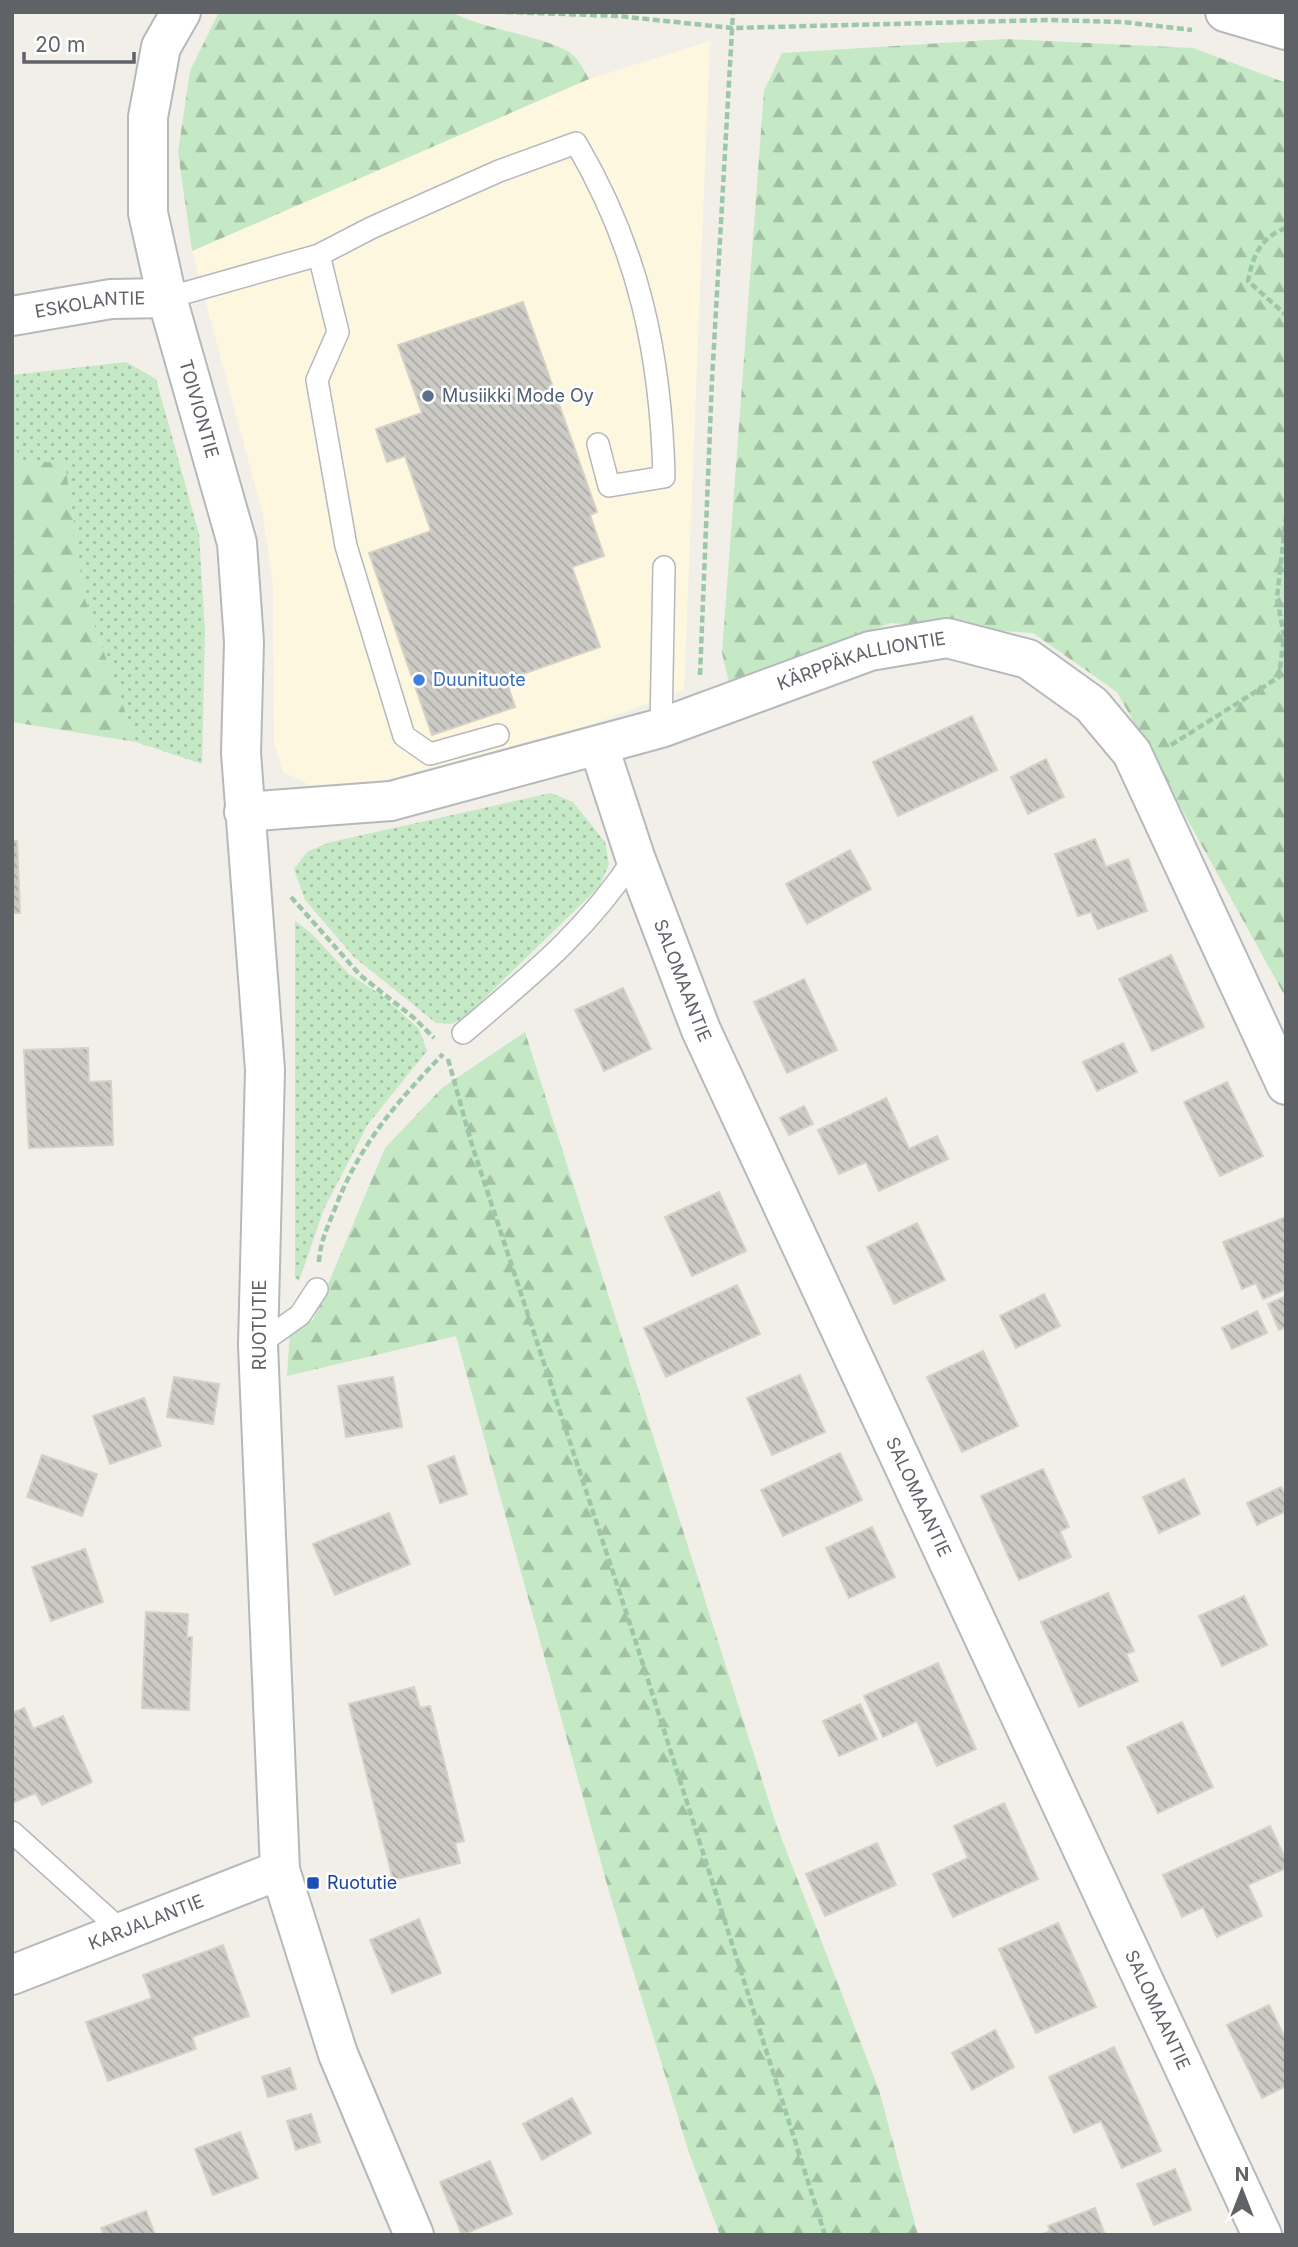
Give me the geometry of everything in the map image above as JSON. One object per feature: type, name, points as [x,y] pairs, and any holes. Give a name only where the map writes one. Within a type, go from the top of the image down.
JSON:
[{"type":"street","name":"TOIVIONTIE","points":[[181,12],[161,47],[148,117],[148,213],[167,298],[237,543],[244,642],[241,753],[244,812]]},
{"type":"street","points":[[1210,22],[1286,30]]},
{"type":"street","name":"ESKOLANTIE","points":[[12,316],[111,299],[167,298]]},
{"type":"street","name":"KÄRPPÄKALLIONTIE","points":[[244,812],[391,801],[599,747],[661,728],[698,712],[870,651],[947,638],[1028,659],[1092,705],[1132,752],[1286,1085]]},
{"type":"street","name":"SALOMAANTIE","points":[[599,747],[635,857],[701,1030],[1262,2235]]},
{"type":"street","name":"RUOTUTIE","points":[[244,812],[265,1070],[258,1345],[280,1870],[338,2054],[414,2235]]},
{"type":"street","name":"KARJALANTIE","points":[[12,1975],[280,1870]]},
{"type":"lane","points":[[167,298],[319,255],[371,228],[499,171],[576,143],[595,176],[640,291],[654,347],[661,398],[664,477],[609,486],[598,444]]},
{"type":"lane","points":[[319,255],[338,332],[317,380],[346,546],[404,736],[430,754],[498,735]]},
{"type":"lane","points":[[661,728],[664,567]]},
{"type":"lane","points":[[463,1033],[567,944],[613,890],[635,857]]},
{"type":"lane","points":[[258,1345],[300,1315],[317,1289]]},
{"type":"lane","points":[[12,1832],[123,1932]]},
{"type":"path","points":[[506,12],[618,16],[732,28],[897,26],[1047,20],[1210,22]]},
{"type":"path","points":[[698,712],[733,12]]},
{"type":"path","points":[[1286,228],[1269,234],[1251,264],[1248,281],[1286,315]]},
{"type":"path","points":[[1279,677],[1284,636],[1277,598],[1286,517]]},
{"type":"path","points":[[1164,749],[1286,674]]},
{"type":"path","points":[[283,887],[360,975],[414,1018],[446,1051],[485,1184],[594,1511],[825,2235]]},
{"type":"path","points":[[317,1289],[319,1247],[342,1190],[365,1144],[446,1051]]},
{"type":"shaded area","points":[[710,41],[684,690],[590,725],[383,781],[312,786],[283,772],[274,743],[273,584],[263,515],[192,251],[589,79]]},
{"type":"green space","points":[[219,12],[451,12],[564,49],[576,58],[589,79],[192,251],[178,152],[190,71]]},
{"type":"green space","points":[[1006,39],[1193,48],[1286,83],[1286,998],[1117,692],[1033,633],[891,623],[729,682],[722,653],[764,91],[782,53]]},
{"type":"green space","points":[[126,362],[156,379],[199,534],[205,631],[202,764],[136,742],[85,599],[65,464],[24,461],[12,445],[12,375]]},
{"type":"green space","points":[[12,445],[24,461],[65,463],[85,599],[136,742],[12,722]]},
{"type":"green space","points":[[551,793],[573,802],[605,842],[609,864],[599,887],[463,1019],[451,1024],[436,1023],[354,957],[305,900],[294,869],[308,851],[331,842]]},
{"type":"green space","points":[[295,921],[312,934],[349,974],[384,997],[419,1029],[427,1051],[368,1124],[324,1209],[299,1281],[295,1278]]},
{"type":"green space","points":[[525,1032],[776,1824],[879,2090],[918,2235],[720,2235],[689,2153],[610,1895],[456,1336],[287,1376],[290,1332],[313,1320],[385,1148],[442,1088]]},
{"type":"building","points":[[523,302],[597,512],[590,515],[604,556],[572,567],[600,647],[506,680],[515,707],[432,735],[369,553],[431,531],[405,456],[387,462],[376,429],[422,413],[398,345]]},
{"type":"building","points":[[972,716],[997,770],[898,816],[873,762]]},
{"type":"building","points":[[1046,759],[1064,797],[1028,814],[1011,777]]},
{"type":"building","points":[[1095,839],[1106,867],[1128,859],[1147,911],[1098,929],[1091,912],[1078,916],[1055,854]]},
{"type":"building","points":[[12,841],[17,841],[20,913],[12,913]]},
{"type":"building","points":[[850,850],[871,889],[807,924],[786,884]]},
{"type":"building","points":[[1171,955],[1204,1027],[1152,1051],[1119,979]]},
{"type":"building","points":[[804,979],[837,1050],[787,1073],[754,1002]]},
{"type":"building","points":[[623,988],[651,1049],[604,1071],[575,1010]]},
{"type":"building","points":[[1123,1043],[1137,1072],[1097,1091],[1083,1062]]},
{"type":"building","points":[[88,1048],[89,1082],[111,1081],[113,1145],[29,1148],[24,1050]]},
{"type":"building","points":[[1227,1082],[1263,1156],[1220,1176],[1184,1102]]},
{"type":"building","points":[[886,1098],[909,1149],[937,1136],[948,1159],[879,1191],[866,1162],[839,1174],[818,1130]]},
{"type":"building","points":[[804,1106],[813,1124],[789,1135],[780,1118]]},
{"type":"building","points":[[719,1192],[746,1251],[692,1276],[665,1217]]},
{"type":"building","points":[[1286,1217],[1286,1289],[1263,1299],[1256,1283],[1242,1289],[1223,1242]]},
{"type":"building","points":[[917,1223],[945,1280],[894,1304],[867,1247]]},
{"type":"building","points":[[737,1285],[760,1334],[666,1377],[644,1328]]},
{"type":"building","points":[[1044,1294],[1060,1326],[1016,1348],[1000,1316]]},
{"type":"building","points":[[1286,1296],[1286,1327],[1279,1330],[1268,1304]]},
{"type":"building","points":[[1257,1311],[1267,1333],[1232,1349],[1222,1328]]},
{"type":"building","points":[[983,1351],[1018,1426],[962,1452],[927,1377]]},
{"type":"building","points":[[800,1375],[825,1432],[772,1455],[747,1398]]},
{"type":"building","points":[[174,1377],[219,1384],[213,1424],[167,1417]]},
{"type":"building","points":[[393,1377],[402,1427],[346,1437],[338,1386]]},
{"type":"building","points":[[144,1398],[161,1446],[110,1464],[93,1416]]},
{"type":"building","points":[[840,1453],[862,1500],[783,1536],[761,1490]]},
{"type":"building","points":[[42,1455],[97,1474],[82,1516],[27,1497]]},
{"type":"building","points":[[454,1456],[467,1494],[440,1503],[428,1466]]},
{"type":"building","points":[[1043,1469],[1069,1527],[1060,1531],[1071,1557],[1019,1580],[981,1496]]},
{"type":"building","points":[[1184,1479],[1200,1514],[1159,1533],[1143,1497]]},
{"type":"building","points":[[1281,1487],[1286,1497],[1286,1511],[1257,1525],[1247,1503]]},
{"type":"building","points":[[389,1513],[410,1564],[335,1595],[313,1544]]},
{"type":"building","points":[[872,1527],[895,1577],[849,1598],[826,1548]]},
{"type":"building","points":[[85,1549],[103,1602],[51,1621],[32,1567]]},
{"type":"building","points":[[1108,1593],[1134,1651],[1126,1654],[1138,1681],[1079,1707],[1041,1622]]},
{"type":"building","points":[[1244,1596],[1267,1645],[1222,1666],[1199,1616]]},
{"type":"building","points":[[146,1612],[188,1614],[187,1637],[192,1637],[189,1710],[142,1708]]},
{"type":"building","points":[[938,1663],[976,1749],[937,1766],[917,1721],[883,1737],[864,1696]]},
{"type":"building","points":[[414,1687],[420,1708],[430,1706],[464,1841],[455,1843],[460,1863],[393,1880],[349,1704]]},
{"type":"building","points":[[860,1704],[877,1739],[839,1756],[823,1721]]},
{"type":"building","points":[[24,1708],[33,1729],[63,1716],[92,1782],[42,1805],[36,1793],[12,1803],[12,1713]]},
{"type":"building","points":[[1182,1722],[1213,1787],[1158,1813],[1127,1747]]},
{"type":"building","points":[[1004,1803],[1038,1879],[953,1917],[933,1874],[968,1858],[954,1826]]},
{"type":"building","points":[[1270,1826],[1286,1860],[1286,1868],[1248,1885],[1262,1916],[1217,1937],[1203,1907],[1182,1917],[1163,1875]]},
{"type":"building","points":[[877,1843],[896,1885],[825,1916],[806,1874]]},
{"type":"building","points":[[419,1919],[441,1973],[392,1993],[370,1940]]},
{"type":"building","points":[[1058,1923],[1096,2007],[1036,2033],[999,1949]]},
{"type":"building","points":[[223,1945],[249,2016],[192,2037],[196,2049],[108,2081],[86,2022],[152,1998],[143,1975]]},
{"type":"building","points":[[1269,2005],[1286,2040],[1286,2086],[1262,2098],[1227,2025]]},
{"type":"building","points":[[995,2030],[1014,2067],[972,2090],[952,2053]]},
{"type":"building","points":[[1114,2047],[1161,2151],[1122,2168],[1101,2121],[1074,2133],[1049,2077]]},
{"type":"building","points":[[290,2068],[296,2089],[268,2097],[262,2077]]},
{"type":"building","points":[[572,2098],[591,2133],[542,2160],[523,2124]]},
{"type":"building","points":[[311,2114],[320,2142],[296,2150],[287,2121]]},
{"type":"building","points":[[240,2132],[258,2178],[213,2195],[195,2149]]},
{"type":"building","points":[[490,2161],[512,2214],[462,2235],[440,2182]]},
{"type":"building","points":[[1175,2169],[1191,2210],[1154,2225],[1137,2184]]},
{"type":"building","points":[[1095,2208],[1105,2235],[1041,2235],[1050,2231],[1048,2226]]},
{"type":"building","points":[[146,2211],[155,2235],[104,2235],[101,2228]]},
{"type":"place","name":"Musiikki Mode Oy","points":[[428,396]]},
{"type":"place","name":"Duunituote","points":[[419,680]]},
{"type":"place","name":"Ruotutie","points":[[313,1883]]}]
